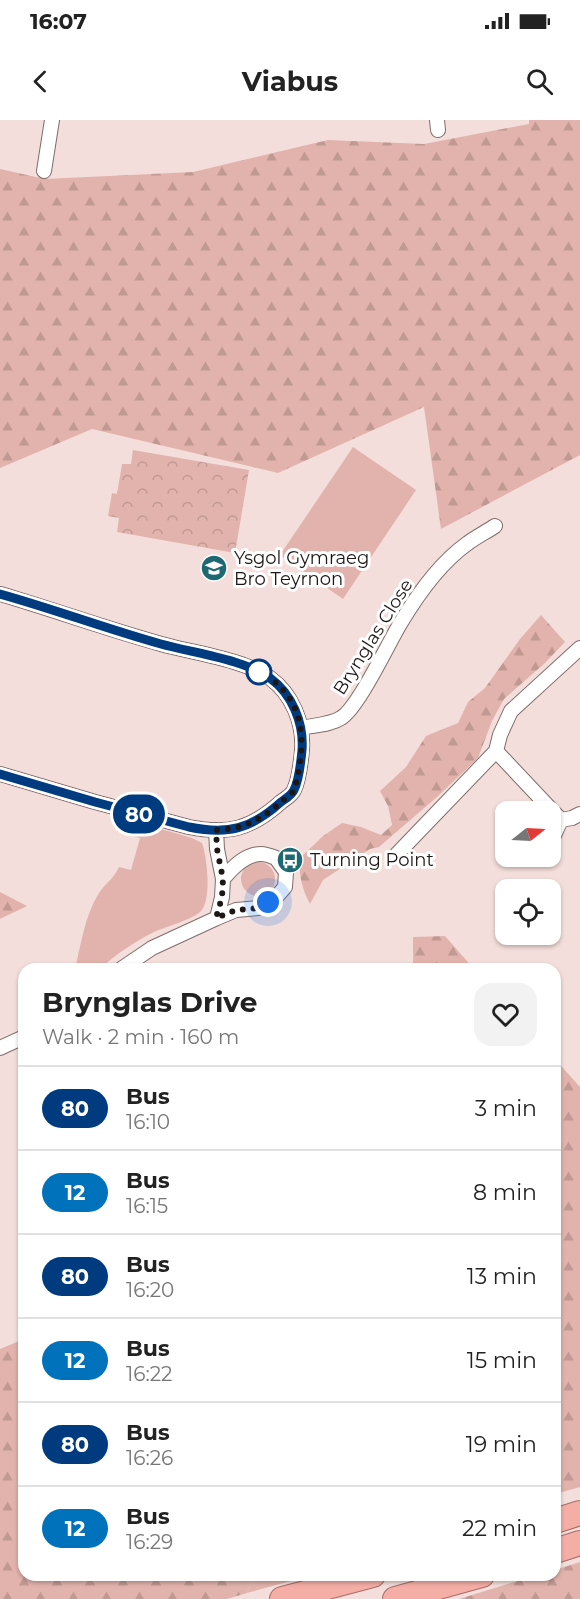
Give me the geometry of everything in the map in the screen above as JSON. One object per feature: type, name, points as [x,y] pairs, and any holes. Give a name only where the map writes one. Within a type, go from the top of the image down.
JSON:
[{"type":"highway","points":[[561,1519],[580,1513]]},
{"type":"highway","points":[[561,1549],[580,1543]]},
{"type":"highway","points":[[282,1599],[350,1581]]},
{"type":"highway","points":[[395,1599],[460,1581]]},
{"type":"street","points":[[44,171],[52,120]]},
{"type":"street","name":"Brynglas Close","points":[[301,728],[332,722],[343,717],[365,686],[420,592],[466,544],[495,526]]},
{"type":"street","points":[[0,594],[161,644],[254,668],[285,691],[301,728],[302,746],[294,791],[273,810],[248,825],[232,830],[203,830],[39,787],[0,774]]},
{"type":"street","points":[[397,854],[496,751],[500,735],[511,711],[580,648]]},
{"type":"street","points":[[496,751],[543,801]]},
{"type":"street","points":[[561,820],[580,814]]},
{"type":"street","points":[[216,830],[223,879],[222,897],[216,918]]},
{"type":"street","points":[[130,963],[152,948],[216,918],[236,910],[258,908],[278,895],[285,887],[286,872],[276,858],[260,854],[248,857],[233,867],[223,879]]},
{"type":"street","points":[[0,1048],[18,1040]]},
{"type":"green space","points":[[529,120],[580,120],[580,455],[441,529],[424,407],[278,473],[92,429],[0,468],[0,169],[45,179],[193,172],[328,140],[424,144],[529,124]]},
{"type":"green space","points":[[353,447],[416,490],[343,599],[280,555]]},
{"type":"green space","points":[[133,450],[249,470],[235,553],[117,532],[119,518],[108,516],[112,493],[117,494],[122,464],[131,464]]},
{"type":"green space","points":[[541,615],[565,642],[504,699],[492,721],[478,758],[379,847],[370,849],[323,880],[310,904],[301,882],[299,859],[323,836],[342,823],[381,835],[392,825],[388,806],[380,791],[406,767],[426,736],[458,723],[468,702],[485,688],[520,639]]},
{"type":"green space","points":[[134,821],[202,843],[206,858],[207,878],[207,897],[204,905],[201,911],[192,917],[154,932],[132,944],[107,963],[76,963],[87,920],[99,893],[119,867],[131,870],[140,838],[129,835]]},
{"type":"green space","points":[[258,862],[270,867],[275,879],[270,891],[258,896],[246,891],[241,879],[246,867]]},
{"type":"green space","points":[[0,892],[27,906],[0,919]]},
{"type":"green space","points":[[445,936],[469,963],[413,963],[413,937]]},
{"type":"green space","points":[[561,1066],[580,1087],[580,1487],[561,1492]]},
{"type":"green space","points":[[18,1342],[18,1581],[252,1581],[247,1593],[227,1599],[0,1599],[0,1349]]},
{"type":"green space","points":[[580,1562],[580,1599],[459,1599],[518,1581],[561,1581],[561,1568]]},
{"type":"green space","points":[[252,1581],[291,1581],[247,1593]]},
{"type":"bus line","name":"80","points":[[0,594],[161,644],[254,668],[285,691],[301,728],[302,746],[294,791],[273,810],[248,825],[232,830],[203,830],[189,827],[39,787],[0,774]]},
{"type":"place","name":"Ysgol Gymraeg Bro Teyrnon","points":[[214,568]]},
{"type":"place","name":"Turning Point","points":[[290,860]]},
{"type":"route","points":[[259,672],[254,668],[285,691],[295,710],[301,728],[301,759],[294,791],[273,810],[248,825],[232,830],[216,830],[223,879],[222,897],[216,918],[236,910],[258,908],[268,902]]}]
